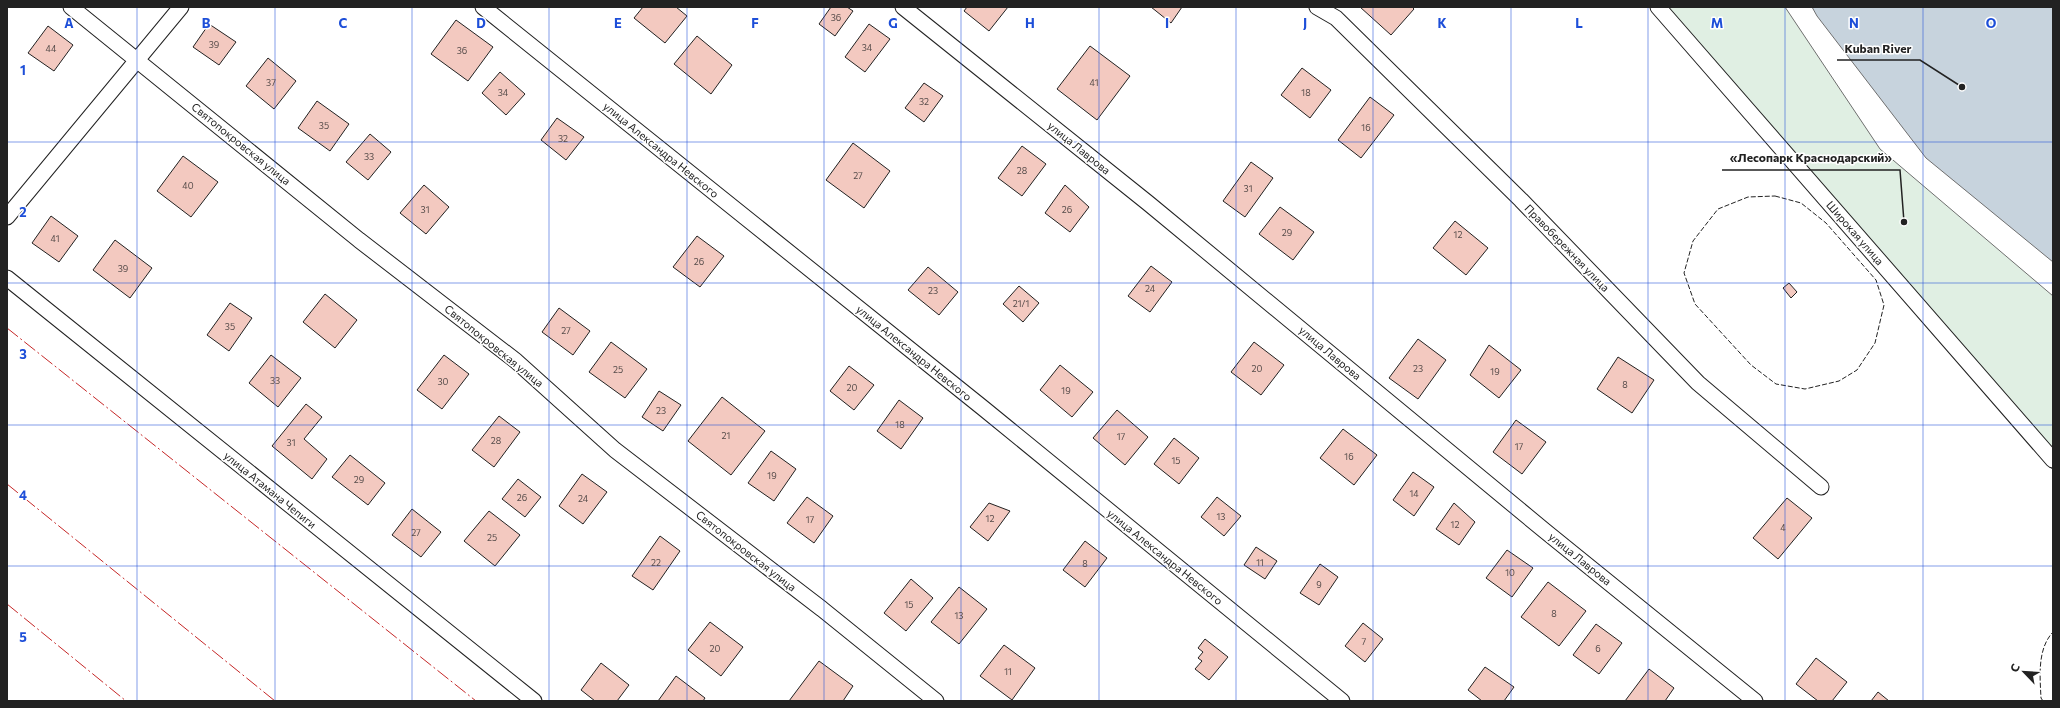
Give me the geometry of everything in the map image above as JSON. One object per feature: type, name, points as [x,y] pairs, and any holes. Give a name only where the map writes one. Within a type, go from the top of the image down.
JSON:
[{"type":"street","name":"Святопокровская улица","points":[[71,7],[359,240],[516,361],[615,450],[815,604],[936,701]]},
{"type":"street","points":[[7,217],[181,7]]},
{"type":"street","name":"улица Александра Невского","points":[[483,7],[989,413],[1342,701]]},
{"type":"street","name":"улица Лаврова","points":[[903,7],[1148,203],[1545,532],[1755,701]]},
{"type":"street","name":"Правобережная улица","points":[[1317,7],[1336,18],[1515,194],[1698,384],[1821,487]]},
{"type":"street","name":"Широкая улица","points":[[1658,7],[2053,460]]},
{"type":"street","name":"улица Атамана Чепиги","points":[[7,278],[534,701]]},
{"type":"green space","points":[[1657,7],[1785,7],[1880,149],[2053,296],[2053,470]]},
{"type":"shaded area","points":[[1812,7],[2053,7],[2053,262],[1926,158],[1817,16]]},
{"type":"building","points":[[643,7],[676,7],[687,16],[665,43],[634,18]]},
{"type":"building","points":[[831,7],[847,7],[853,11],[835,36],[819,24]]},
{"type":"building","points":[[967,7],[1008,7],[989,31],[964,11]]},
{"type":"building","points":[[1151,7],[1182,7],[1171,23]]},
{"type":"building","points":[[1360,7],[1412,7],[1414,9],[1391,35]]},
{"type":"building","points":[[456,20],[493,47],[468,81],[431,54]]},
{"type":"building","points":[[209,24],[236,42],[219,65],[193,47]]},
{"type":"building","points":[[869,24],[890,39],[865,72],[845,57]]},
{"type":"building","points":[[48,26],[73,45],[54,71],[28,53]]},
{"type":"building","points":[[697,36],[732,65],[711,94],[674,64]]},
{"type":"building","points":[[1090,46],[1130,76],[1097,120],[1057,89]]},
{"type":"building","points":[[268,58],[296,81],[274,109],[246,86]]},
{"type":"building","points":[[1302,68],[1331,90],[1310,118],[1281,95]]},
{"type":"building","points":[[500,72],[525,94],[506,115],[482,93]]},
{"type":"building","points":[[924,83],[943,96],[924,122],[905,108]]},
{"type":"building","points":[[1370,97],[1394,115],[1361,158],[1338,140]]},
{"type":"building","points":[[317,101],[349,124],[330,151],[298,128]]},
{"type":"building","points":[[557,118],[584,137],[566,160],[541,140]]},
{"type":"building","points":[[370,134],[391,152],[368,180],[346,162]]},
{"type":"building","points":[[853,143],[890,171],[864,208],[826,180]]},
{"type":"building","points":[[1022,146],[1046,164],[1022,196],[998,178]]},
{"type":"building","points":[[183,156],[218,182],[191,217],[157,191]]},
{"type":"building","points":[[1251,162],[1273,178],[1245,217],[1223,201]]},
{"type":"building","points":[[424,185],[449,207],[426,234],[400,213]]},
{"type":"building","points":[[1065,185],[1089,207],[1070,232],[1045,213]]},
{"type":"building","points":[[1280,207],[1314,232],[1293,260],[1259,234]]},
{"type":"building","points":[[51,216],[78,236],[59,262],[32,243]]},
{"type":"building","points":[[1455,221],[1488,248],[1466,275],[1433,248]]},
{"type":"building","points":[[697,236],[724,256],[700,287],[673,267]]},
{"type":"building","points":[[115,240],[152,268],[130,298],[93,270]]},
{"type":"building","points":[[1151,266],[1172,282],[1150,312],[1128,296]]},
{"type":"building","points":[[928,267],[958,292],[939,315],[908,290]]},
{"type":"building","points":[[1789,283],[1797,292],[1791,298],[1783,288]]},
{"type":"building","points":[[1019,286],[1039,303],[1023,322],[1003,304]]},
{"type":"building","points":[[325,294],[357,320],[335,348],[303,322]]},
{"type":"building","points":[[230,303],[252,318],[229,351],[207,335]]},
{"type":"building","points":[[559,308],[590,331],[573,355],[542,332]]},
{"type":"building","points":[[1418,339],[1446,360],[1418,399],[1389,378]]},
{"type":"building","points":[[611,342],[647,369],[625,398],[589,372]]},
{"type":"building","points":[[1254,342],[1284,365],[1261,395],[1231,372]]},
{"type":"building","points":[[1489,345],[1521,370],[1499,398],[1470,375]]},
{"type":"building","points":[[271,355],[301,378],[278,407],[249,383]]},
{"type":"building","points":[[444,355],[469,374],[442,409],[417,390]]},
{"type":"building","points":[[1618,357],[1654,380],[1632,413],[1597,389]]},
{"type":"building","points":[[1060,365],[1093,392],[1072,417],[1040,390]]},
{"type":"building","points":[[849,366],[874,385],[854,410],[830,391]]},
{"type":"building","points":[[659,391],[681,405],[663,431],[642,417]]},
{"type":"building","points":[[722,397],[765,431],[731,475],[688,441]]},
{"type":"building","points":[[899,400],[923,418],[901,449],[877,431]]},
{"type":"building","points":[[306,404],[322,417],[304,439],[327,459],[312,479],[272,446]]},
{"type":"building","points":[[1117,410],[1148,437],[1125,465],[1093,438]]},
{"type":"building","points":[[499,416],[520,432],[494,467],[472,450]]},
{"type":"building","points":[[1516,420],[1546,442],[1522,474],[1493,452]]},
{"type":"building","points":[[1343,429],[1377,455],[1354,485],[1320,458]]},
{"type":"building","points":[[1174,438],[1199,458],[1179,484],[1154,464]]},
{"type":"building","points":[[771,451],[796,469],[774,501],[748,483]]},
{"type":"building","points":[[350,455],[385,483],[368,505],[332,477]]},
{"type":"building","points":[[1413,472],[1434,487],[1414,516],[1393,500]]},
{"type":"building","points":[[582,474],[607,492],[583,524],[559,506]]},
{"type":"building","points":[[518,479],[541,497],[525,517],[502,499]]},
{"type":"building","points":[[807,497],[833,516],[814,543],[787,523]]},
{"type":"building","points":[[1217,497],[1241,516],[1224,536],[1201,517]]},
{"type":"building","points":[[1787,498],[1812,518],[1778,559],[1753,538]]},
{"type":"building","points":[[989,503],[1010,511],[988,541],[970,527]]},
{"type":"building","points":[[1454,503],[1475,522],[1459,545],[1436,529]]},
{"type":"building","points":[[412,509],[441,532],[421,557],[392,535]]},
{"type":"building","points":[[489,511],[520,535],[495,566],[464,541]]},
{"type":"building","points":[[660,536],[680,551],[653,590],[632,576]]},
{"type":"building","points":[[1085,541],[1107,558],[1085,587],[1063,570]]},
{"type":"building","points":[[1256,547],[1277,561],[1265,579],[1244,565]]},
{"type":"building","points":[[1507,550],[1533,568],[1512,597],[1486,578]]},
{"type":"building","points":[[1320,564],[1338,577],[1319,605],[1300,593]]},
{"type":"building","points":[[911,579],[933,598],[906,631],[884,613]]},
{"type":"building","points":[[1548,582],[1586,611],[1559,646],[1521,617]]},
{"type":"building","points":[[959,587],[987,609],[959,644],[931,622]]},
{"type":"building","points":[[710,622],[743,647],[721,676],[688,650]]},
{"type":"building","points":[[1363,623],[1383,639],[1365,662],[1345,646]]},
{"type":"building","points":[[1596,624],[1622,643],[1599,674],[1573,655]]},
{"type":"building","points":[[1205,639],[1228,657],[1209,680],[1195,669],[1202,661],[1198,658],[1203,652],[1198,648]]},
{"type":"building","points":[[1004,645],[1035,668],[1012,700],[980,676]]},
{"type":"building","points":[[1816,658],[1847,682],[1832,701],[1818,701],[1796,684]]},
{"type":"building","points":[[819,661],[853,686],[843,701],[789,701]]},
{"type":"building","points":[[601,663],[629,685],[617,701],[595,701],[581,690]]},
{"type":"building","points":[[1485,667],[1514,687],[1504,701],[1482,701],[1468,690]]},
{"type":"building","points":[[1649,669],[1674,688],[1665,701],[1625,701]]},
{"type":"building","points":[[676,676],[705,698],[703,701],[658,701]]},
{"type":"building","points":[[1878,692],[1889,701],[1871,701]]},
{"type":"fence","points":[[1775,196],[1801,203],[1826,223],[1876,280],[1884,305],[1875,343],[1857,370],[1839,381],[1805,389],[1776,384],[1751,365],[1695,304],[1684,273],[1693,241],[1718,209],[1748,197],[1775,196]]},
{"type":"fence","points":[[2043,701],[2041,698],[2040,681],[2042,655],[2044,647],[2053,632]]},
{"type":"power","points":[[7,328],[476,701]]},
{"type":"power","points":[[7,484],[275,701]]},
{"type":"power","points":[[7,604],[126,701]]},
{"type":"place","name":"Kuban River","points":[[1962,87]]},
{"type":"place","name":"«Лесопарк Краснодарский»","points":[[1904,222]]}]
